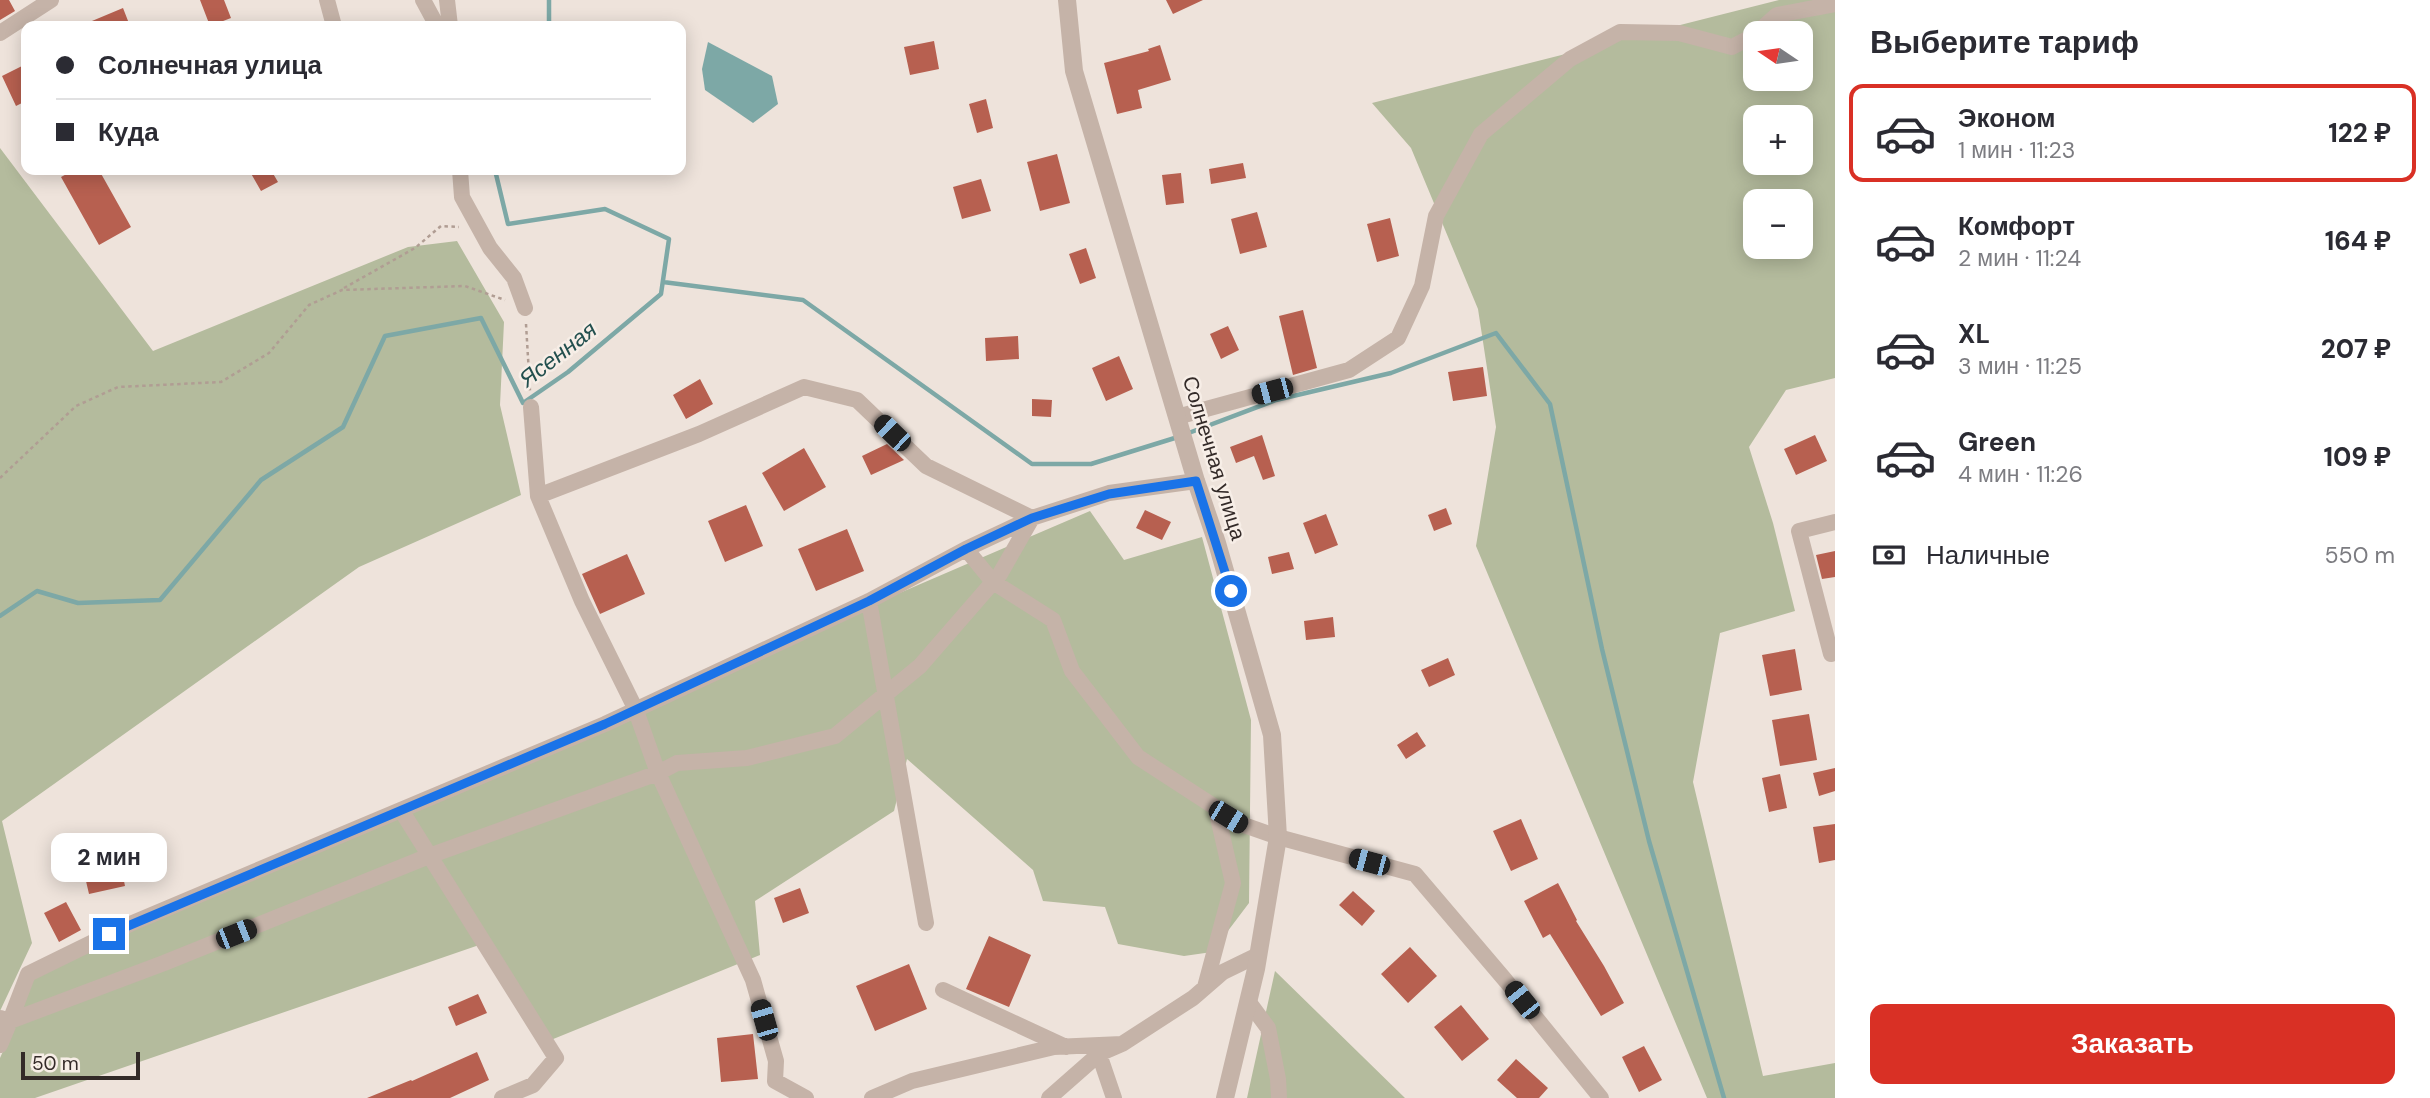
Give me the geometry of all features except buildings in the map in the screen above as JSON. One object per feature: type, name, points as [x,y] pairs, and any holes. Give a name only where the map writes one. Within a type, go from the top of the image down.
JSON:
[{"type":"street","points":[[0,33],[51,0]]},
{"type":"street","points":[[327,0],[333,21]]},
{"type":"street","points":[[423,0],[434,21]]},
{"type":"street","points":[[447,0],[449,21]]},
{"type":"street","name":"Солнечная улица","points":[[1067,0],[1074,71],[1196,481],[1217,543],[1272,735],[1278,837],[1258,955],[1225,1098]]},
{"type":"street","points":[[1770,21],[1777,15],[1835,4]]},
{"type":"street","points":[[1177,417],[1349,370],[1398,338],[1422,286],[1436,216],[1481,134],[1570,59],[1620,32],[1679,33],[1731,47],[1743,41]]},
{"type":"street","points":[[460,175],[462,197],[490,248],[514,278],[526,308]]},
{"type":"street","points":[[538,496],[699,434],[804,387],[858,400],[926,466],[1032,518]]},
{"type":"street","points":[[531,407],[538,496],[582,601],[635,708],[658,773],[753,980],[776,1060],[775,1081],[806,1098]]},
{"type":"street","points":[[0,1045],[5,1019],[28,974],[130,924],[605,724],[869,601],[966,549],[1032,518],[1109,494],[1196,481]]},
{"type":"street","points":[[5,1019],[164,963],[429,856],[658,773],[677,763],[747,758],[835,736],[920,666],[1000,574],[1032,518]]},
{"type":"street","points":[[1834,659],[1799,531],[1835,522]]},
{"type":"street","points":[[966,549],[993,582],[1053,620],[1072,671],[1138,757],[1241,824],[1278,837],[1415,874],[1601,1098]]},
{"type":"street","points":[[869,601],[926,923]]},
{"type":"street","points":[[1205,987],[1233,883],[1216,809]]},
{"type":"street","points":[[401,810],[556,1058],[533,1085],[502,1098]]},
{"type":"street","points":[[1049,1098],[1099,1054],[1122,1044],[1193,998],[1223,972],[1258,955]]},
{"type":"street","points":[[943,990],[1066,1046]]},
{"type":"street","points":[[1248,1001],[1268,1028],[1279,1098]]},
{"type":"street","points":[[872,1098],[912,1081],[1055,1047],[1122,1044]]},
{"type":"street","points":[[1099,1054],[1114,1098]]},
{"type":"path","points":[[0,478],[76,406],[118,387],[221,382],[269,353],[309,305],[342,290],[415,248],[441,226],[464,227]]},
{"type":"path","points":[[342,290],[465,286],[526,308],[530,389]]},
{"type":"green space","points":[[1779,0],[1835,0],[1835,378],[1786,390],[1749,447],[1773,523],[1795,611],[1720,633],[1693,782],[1763,1076],[1835,1063],[1835,1098],[1707,1098],[1476,546],[1496,427],[1478,309],[1411,148],[1372,103]]},
{"type":"green space","points":[[0,148],[153,351],[408,247],[457,241],[504,322],[500,405],[521,495],[359,567],[2,821],[32,943],[0,1011]]},
{"type":"green space","points":[[1090,511],[1124,560],[1202,537],[1251,720],[1249,903],[1212,952],[1184,956],[1118,944],[1105,907],[1043,901],[1033,870],[907,759],[894,811],[755,901],[760,955],[541,1044],[482,944],[35,1098],[0,1098],[0,1058],[17,1020],[31,967]]},
{"type":"green space","points":[[1275,971],[1405,1098],[1247,1098]]},
{"type":"water","points":[[708,42],[772,76],[778,104],[753,123],[705,90],[702,69]]},
{"type":"waterway","name":"Ясенная","points":[[549,0],[549,21]]},
{"type":"waterway","name":"Ясенная","points":[[0,616],[37,591],[78,603],[160,600],[261,480],[343,427],[385,336],[481,318],[523,403],[568,372],[661,294],[669,239],[605,209],[508,224],[496,175]]},
{"type":"waterway","points":[[663,282],[803,300],[1032,464],[1091,464],[1178,437]]},
{"type":"waterway","points":[[1186,434],[1276,400],[1391,373],[1496,333],[1550,404],[1602,649],[1649,841],[1724,1098]]},
{"type":"route","points":[[109,934],[605,724],[869,601],[966,549],[1032,518],[1109,494],[1196,481],[1231,591]]}]
